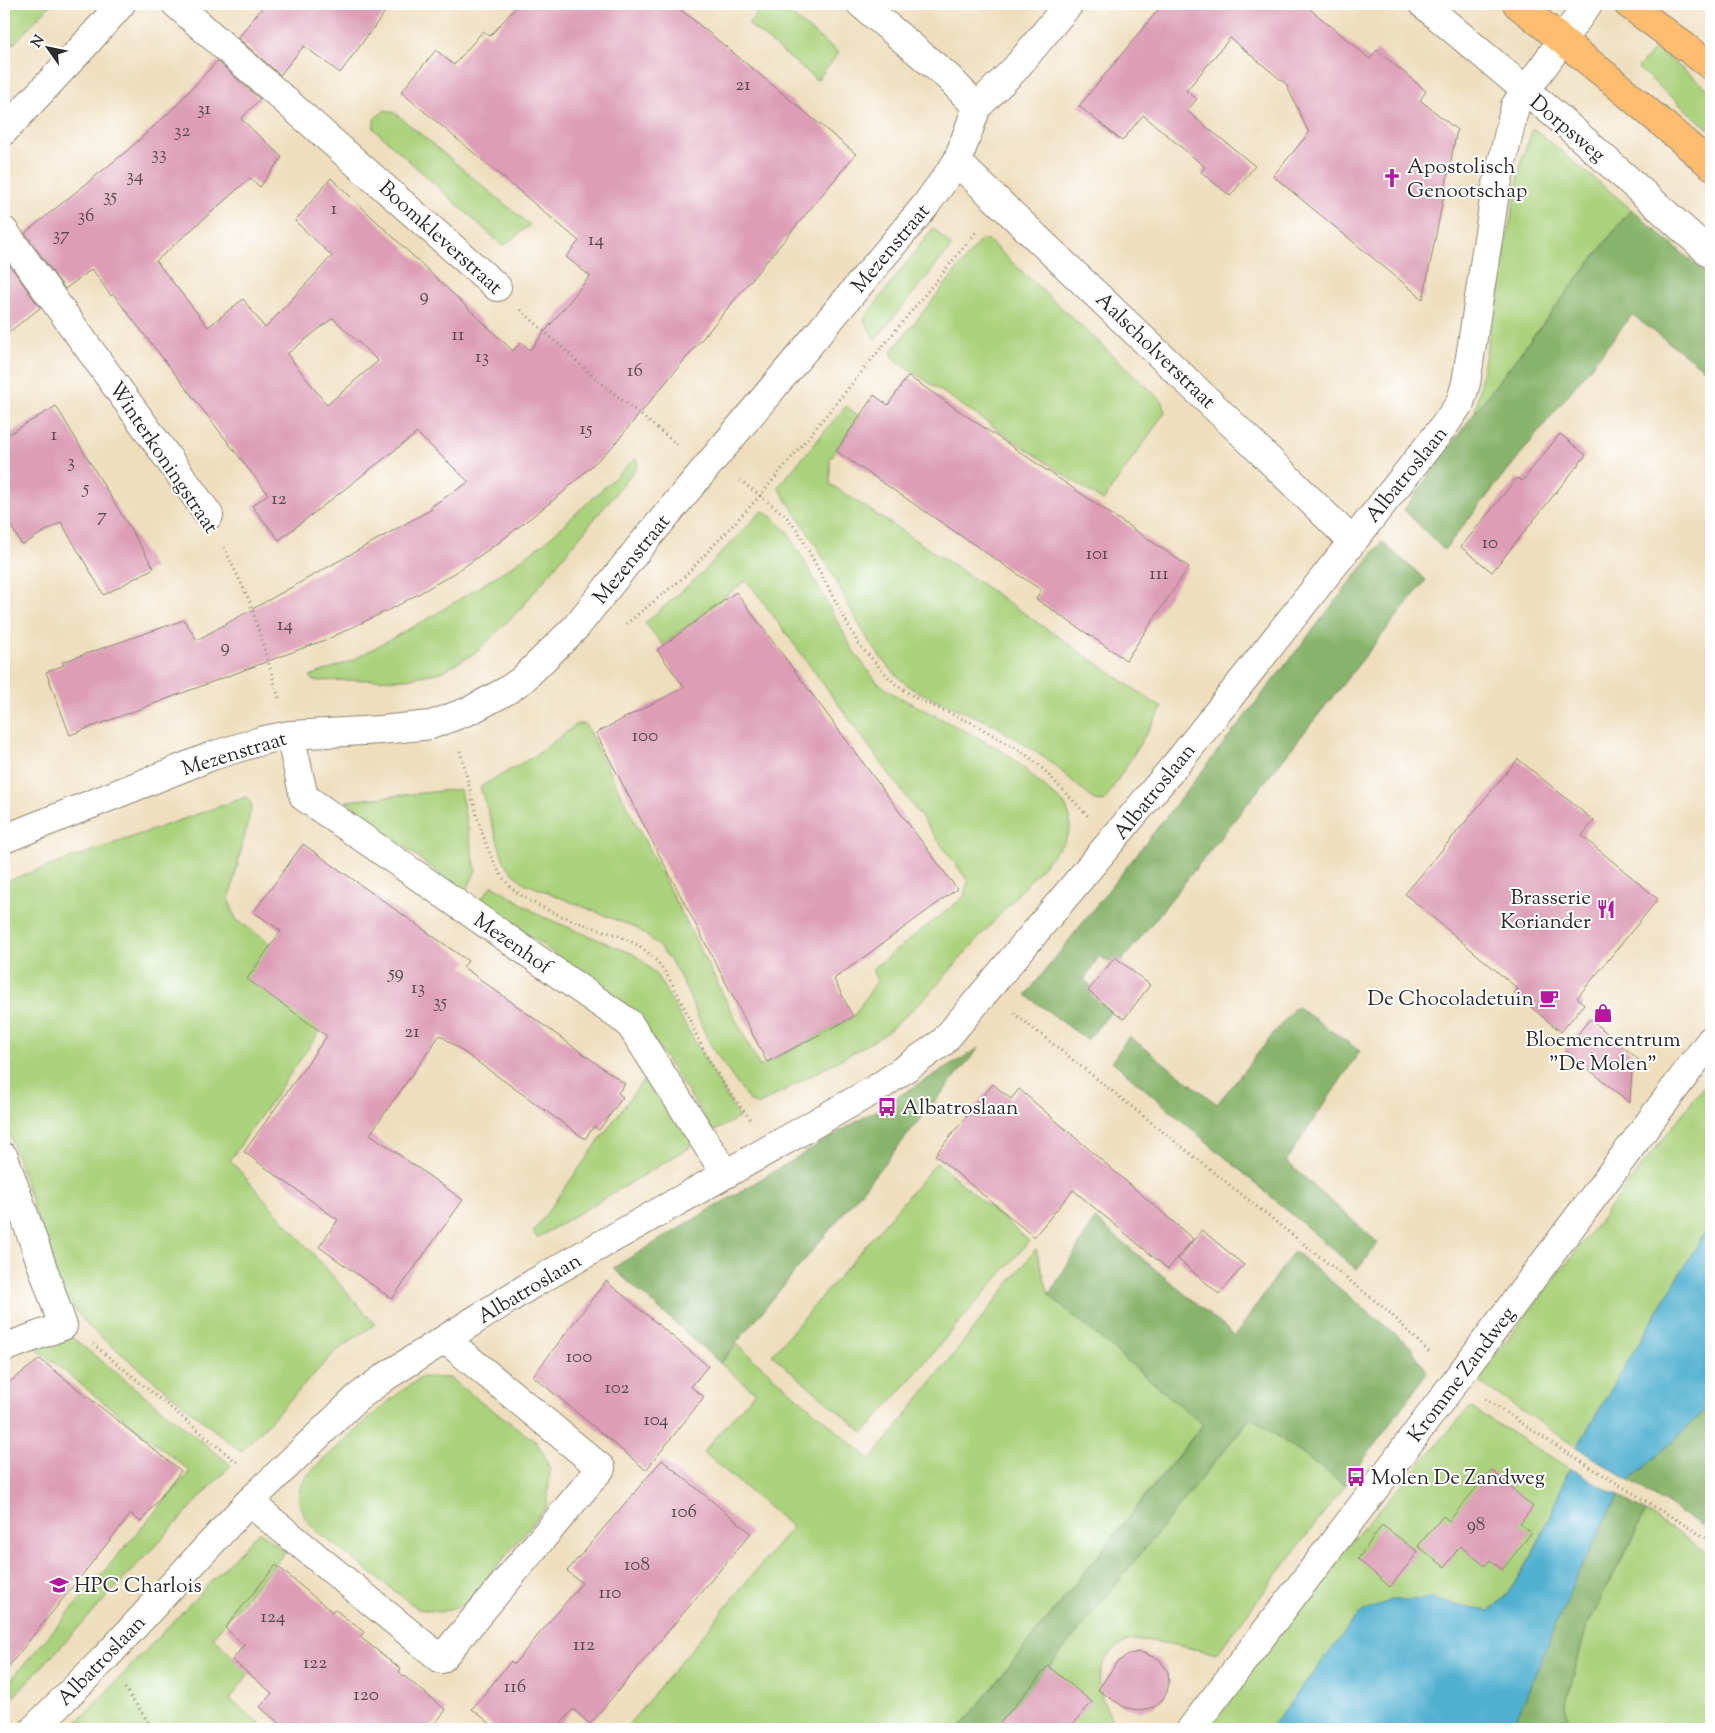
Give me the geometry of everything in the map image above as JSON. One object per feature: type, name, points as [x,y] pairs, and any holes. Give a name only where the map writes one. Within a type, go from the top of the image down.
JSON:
[{"type":"main road","points":[[1517,4],[1711,165]]},
{"type":"main road","points":[[1628,4],[1711,66]]},
{"type":"street","points":[[4,131],[121,4]]},
{"type":"street","name":"Boomkleverstraat","points":[[176,4],[497,287]]},
{"type":"street","points":[[860,4],[948,77],[977,107]]},
{"type":"street","name":"Mezenstraat","points":[[4,839],[212,756],[290,734],[381,730],[431,725],[451,719],[506,691],[544,659],[576,627],[642,543],[711,464],[925,206],[957,162],[977,107],[1015,69],[1069,4]]},
{"type":"street","name":"Dorpsweg","points":[[1422,4],[1567,125],[1711,254]]},
{"type":"street","name":"Albatroslaan","points":[[34,1729],[105,1658],[258,1494],[357,1398],[384,1377],[534,1284],[770,1147],[879,1087],[943,1042],[1112,841],[1444,426],[1460,403],[1467,376],[1495,193],[1515,106],[1560,39],[1588,4]]},
{"type":"street","name":"Aalscholverstraat","points":[[957,162],[1247,438],[1352,541]]},
{"type":"street","name":"Winterkoningstraat","points":[[4,231],[209,515]]},
{"type":"street","name":"Mezenhof","points":[[290,734],[304,798],[629,1023],[725,1173]]},
{"type":"street","name":"Kromme Zandweg","points":[[1191,1729],[1711,1040]]},
{"type":"street","points":[[4,1157],[63,1326],[4,1348]]},
{"type":"street","points":[[258,1494],[441,1659],[601,1468],[446,1340]]},
{"type":"path","points":[[624,626],[684,577],[760,496],[1001,202]]},
{"type":"path","name":"Boomkleverstraat","points":[[497,287],[594,377],[711,464],[760,496],[786,516],[798,531],[859,645],[894,683],[919,700],[970,722],[1024,753],[1039,765],[1112,841]]},
{"type":"path","name":"Winterkoningstraat","points":[[209,515],[250,602],[290,734]]},
{"type":"path","points":[[451,719],[488,851],[502,878],[513,890],[525,898],[572,920],[630,940],[658,963],[718,1076],[770,1147]]},
{"type":"path","points":[[986,992],[1388,1312],[1456,1380],[1564,1451],[1711,1541]]},
{"type":"path","points":[[63,1326],[78,1332],[258,1494]]},
{"type":"path","points":[[105,1658],[153,1729]]},
{"type":"path","points":[[1708,1729],[1711,1726]]},
{"type":"green space","points":[[4,4],[51,4],[4,54]]},
{"type":"green space","points":[[764,4],[777,4],[839,53],[817,80],[748,24]]},
{"type":"green space","points":[[1655,48],[1711,91],[1711,131],[1638,68]]},
{"type":"green space","points":[[385,110],[395,113],[530,225],[503,246],[374,129],[374,119]]},
{"type":"green space","points":[[1533,128],[1631,209],[1475,412],[1522,159]]},
{"type":"green space","points":[[1631,209],[1711,278],[1711,374],[1632,315],[1444,550],[1404,510],[1475,412]]},
{"type":"green space","points":[[933,228],[952,246],[875,340],[864,319]]},
{"type":"green space","points":[[981,240],[989,241],[1161,400],[1165,412],[1103,501],[894,359],[891,352]]},
{"type":"green space","points":[[846,406],[859,416],[830,459],[830,484],[955,566],[1162,708],[1104,802],[1095,801],[1051,762],[995,725],[914,690],[899,678],[874,648],[853,614],[820,552],[778,487]]},
{"type":"green space","points":[[636,458],[638,466],[521,608],[477,652],[441,672],[406,679],[313,681],[310,676],[351,661],[436,614],[515,564],[545,542]]},
{"type":"green space","points":[[762,511],[773,517],[788,532],[854,652],[877,682],[895,695],[994,746],[1012,758],[1066,806],[1070,818],[1070,829],[1065,841],[929,994],[884,1035],[758,1105],[749,1101],[716,1054],[675,967],[652,940],[636,928],[524,883],[511,871],[504,861],[480,787],[536,755],[577,724],[585,724],[760,1067],[853,1017],[877,981],[872,969],[964,897],[968,881],[752,587],[745,581],[663,645],[645,623],[697,578]]},
{"type":"green space","points":[[1382,542],[1426,580],[1117,967],[1099,956],[1084,980],[1095,989],[1089,994],[1111,1012],[1087,1040],[1026,995]]},
{"type":"green space","points":[[460,789],[476,870],[467,890],[461,891],[346,801]]},
{"type":"green space","points":[[246,797],[252,805],[229,900],[236,919],[344,997],[230,1160],[375,1324],[336,1351],[241,1452],[89,1327],[62,1292],[4,1118],[4,882]]},
{"type":"green space","points":[[493,885],[541,916],[633,954],[643,961],[657,976],[739,1118],[714,1131],[634,1011],[480,900]]},
{"type":"green space","points":[[1296,1006],[1360,1051],[1286,1161],[1378,1243],[1357,1270],[1112,1061],[1129,1036],[1217,1104]]},
{"type":"green space","points":[[979,1048],[720,1363],[613,1268]]},
{"type":"green space","points":[[1711,1077],[1711,1222],[1577,1447],[1476,1380]]},
{"type":"green space","points":[[659,1082],[691,1141],[689,1148],[537,1238],[533,1232],[641,1083]]},
{"type":"green space","points":[[937,1162],[1029,1241],[864,1433],[772,1355]]},
{"type":"green space","points":[[1095,1219],[1235,1336],[1294,1251],[1411,1347],[1427,1373],[1345,1485],[1251,1417],[999,1729],[959,1729],[1203,1425],[1049,1295]]},
{"type":"green space","points":[[1036,1249],[1049,1295],[1203,1424],[959,1729],[625,1729],[792,1527],[703,1452],[755,1392],[720,1363],[737,1345],[871,1460]]},
{"type":"green space","points":[[69,1335],[231,1465],[4,1707],[4,1688],[190,1471],[34,1347]]},
{"type":"green space","points":[[422,1377],[449,1378],[536,1442],[544,1454],[550,1470],[547,1506],[465,1605],[440,1612],[418,1609],[315,1530],[305,1516],[299,1500],[302,1483],[314,1468],[387,1403]]},
{"type":"green space","points":[[1711,1405],[1711,1519],[1702,1526],[1630,1481]]},
{"type":"green space","points":[[1470,1407],[1569,1468],[1537,1545],[1516,1581],[1503,1597],[1489,1611],[1468,1608],[1359,1614],[1270,1729],[1205,1729],[1335,1560]]},
{"type":"green space","points":[[1251,1417],[1345,1485],[1219,1651],[1214,1653],[1142,1640],[1130,1641],[1118,1647],[1104,1662],[1099,1682],[1103,1702],[1120,1729],[999,1729]]},
{"type":"green space","points":[[1618,1496],[1646,1512],[1587,1626],[1566,1703],[1569,1729],[1512,1729],[1575,1579]]},
{"type":"green space","points":[[1646,1512],[1711,1555],[1711,1718],[1702,1729],[1569,1729],[1566,1703],[1587,1626]]},
{"type":"green space","points":[[259,1531],[285,1552],[213,1637],[249,1673],[230,1700],[267,1729],[71,1729]]},
{"type":"water","points":[[1711,1222],[1711,1405],[1630,1481],[1577,1447]]},
{"type":"water","points":[[1569,1468],[1618,1496],[1575,1579],[1512,1729],[1270,1729],[1359,1614],[1390,1600],[1432,1599],[1489,1611],[1516,1582],[1527,1564],[1546,1525]]},
{"type":"building","points":[[265,4],[391,4],[340,73],[304,46],[280,75],[238,38]]},
{"type":"building","points":[[519,4],[674,4],[856,154],[612,447],[560,495],[498,543],[455,573],[397,606],[330,638],[70,735],[46,672],[64,665],[62,662],[184,620],[197,640],[432,509],[430,507],[469,482],[417,433],[279,540],[252,506],[268,494],[113,294],[111,296],[92,269],[65,289],[25,233],[128,150],[174,108],[217,61],[260,99],[241,119],[282,157],[260,187],[250,178],[156,261],[208,327],[243,299],[265,328],[332,256],[295,221],[331,178],[513,351],[521,342],[530,350],[590,276],[566,257],[579,241],[401,92],[436,50],[454,65],[483,31],[490,36]],"holes":[[[333,318],[378,361],[327,405],[287,354]]]},
{"type":"building","points":[[1163,4],[1304,4],[1370,59],[1377,50],[1426,91],[1420,100],[1457,130],[1423,299],[1273,176],[1309,133],[1286,84],[1230,38],[1186,91],[1197,99],[1187,111],[1255,166],[1230,196],[1201,172],[1205,167],[1143,115],[1122,141],[1079,106]]},
{"type":"building","points":[[4,257],[40,308],[4,336]]},
{"type":"building","points":[[908,376],[1189,567],[1126,660],[1036,599],[1041,590],[836,451],[874,395],[888,405]]},
{"type":"building","points":[[56,406],[154,568],[104,595],[61,522],[22,545],[4,514],[4,437]]},
{"type":"building","points":[[1560,434],[1586,455],[1492,572],[1461,547],[1517,478],[1522,481]]},
{"type":"building","points":[[736,592],[957,889],[834,979],[853,1017],[767,1062],[596,733],[684,687],[657,650]]},
{"type":"building","points":[[1518,759],[1594,821],[1582,836],[1658,899],[1577,998],[1584,1004],[1561,1032],[1514,993],[1518,989],[1405,894]]},
{"type":"building","points":[[303,844],[468,961],[463,967],[625,1084],[618,1093],[623,1097],[599,1130],[594,1126],[585,1139],[440,1035],[370,1134],[463,1200],[392,1299],[319,1247],[338,1220],[244,1152],[327,1036],[247,979],[281,931],[254,912]]},
{"type":"building","points":[[1115,957],[1150,985],[1124,1019],[1088,991]]},
{"type":"building","points":[[1590,1019],[1639,1060],[1632,1068],[1630,1103],[1565,1050]]},
{"type":"building","points":[[993,1084],[1011,1099],[1019,1089],[1193,1239],[1168,1269],[1073,1190],[1034,1237],[935,1155]]},
{"type":"building","points":[[1202,1230],[1244,1265],[1219,1294],[1178,1259]]},
{"type":"building","points":[[606,1281],[708,1366],[691,1387],[704,1397],[646,1470],[533,1376]]},
{"type":"building","name":"HPC Charlois","points":[[40,1359],[181,1471],[141,1522],[131,1514],[4,1672],[4,1386]]},
{"type":"building","points":[[662,1460],[751,1533],[590,1724],[573,1709],[557,1729],[497,1729],[472,1709],[511,1661],[514,1664],[582,1583],[567,1571]]},
{"type":"building","points":[[1491,1470],[1533,1507],[1520,1524],[1531,1533],[1502,1570],[1490,1560],[1485,1566],[1460,1546],[1445,1567],[1418,1546],[1443,1516],[1449,1521]]},
{"type":"building","points":[[1382,1525],[1418,1552],[1390,1587],[1358,1559]]},
{"type":"building","points":[[276,1565],[332,1612],[334,1609],[364,1632],[360,1637],[401,1669],[399,1672],[446,1710],[430,1729],[286,1729],[260,1707],[272,1693],[232,1660],[244,1645],[225,1628]]},
{"type":"building","points":[[1140,1652],[1159,1659],[1168,1672],[1169,1682],[1167,1692],[1162,1700],[1154,1707],[1141,1711],[1124,1707],[1098,1690],[1117,1662],[1130,1654]]},
{"type":"building","points":[[1048,1666],[1092,1702],[1069,1729],[995,1729]]},
{"type":"place","name":"Apostolisch Genootschap","points":[[1392,178]]},
{"type":"place","name":"Brasserie Koriander","points":[[1606,909]]},
{"type":"place","name":"De Chocoladetuin","points":[[1549,998]]},
{"type":"place","name":"Bloemencentrum \"De Molen\"","points":[[1603,1013]]},
{"type":"place","name":"Albatroslaan","points":[[887,1107]]},
{"type":"place","name":"Molen De Zandweg","points":[[1356,1477]]},
{"type":"place","name":"HPC Charlois","points":[[59,1585]]}]
